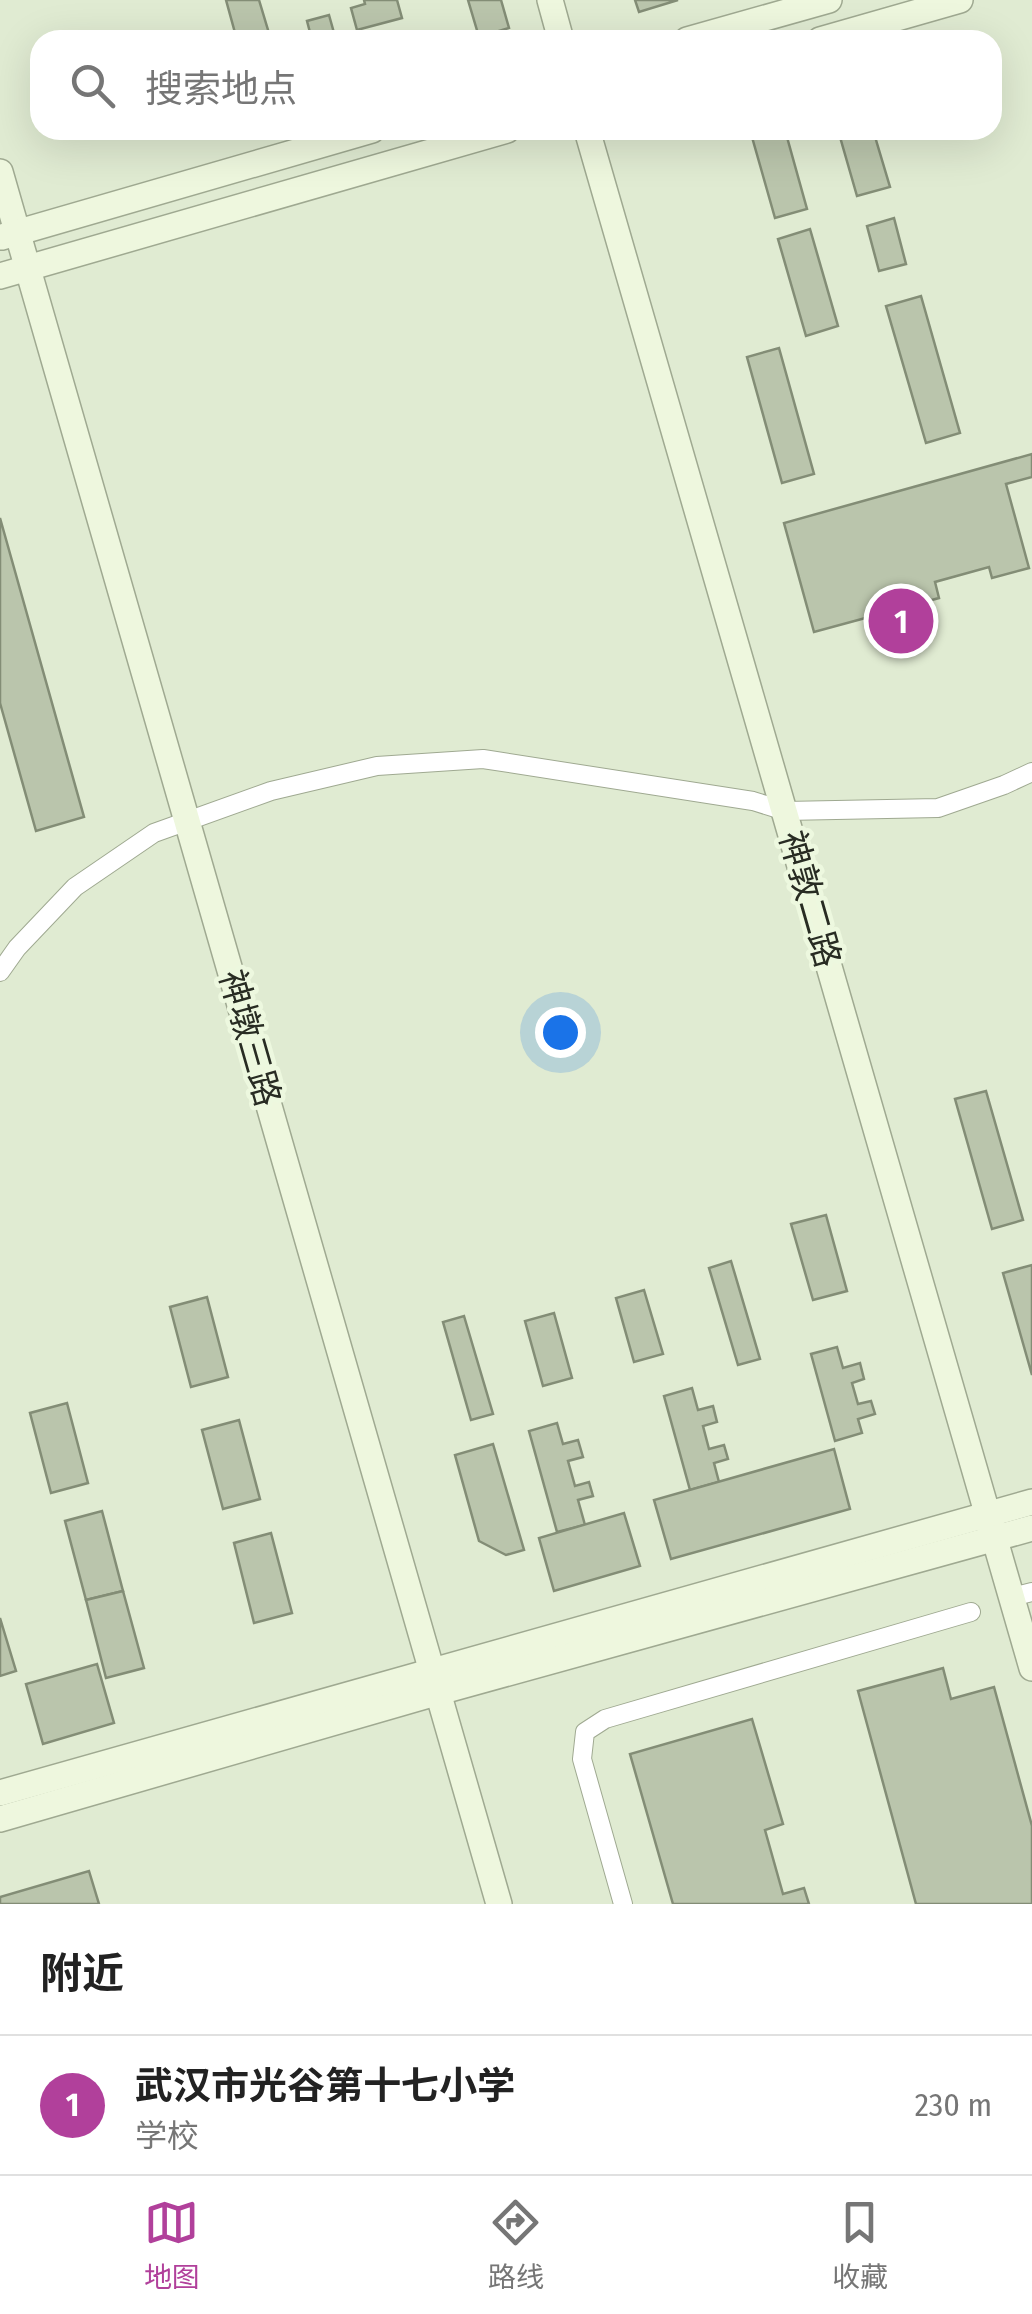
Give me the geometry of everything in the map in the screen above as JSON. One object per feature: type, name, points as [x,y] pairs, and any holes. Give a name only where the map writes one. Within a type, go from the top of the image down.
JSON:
[{"type":"street","points":[[550,0],[558,30]]},
{"type":"street","points":[[722,30],[829,0]]},
{"type":"street","points":[[855,30],[960,0]]},
{"type":"street","points":[[8,235],[337,140]]},
{"type":"street","points":[[0,276],[471,140]]},
{"type":"street","name":"神敦二路","points":[[590,140],[992,1526],[1022,1594],[1032,1668]]},
{"type":"street","name":"神墩三路","points":[[0,172],[8,235],[28,268],[499,1904]]},
{"type":"street","points":[[0,972],[17,948],[75,887],[154,833],[271,791],[377,766],[483,759],[753,801],[785,811],[938,808],[1032,772]]},
{"type":"street","points":[[0,1794],[436,1680],[992,1526],[1032,1502]]},
{"type":"street","points":[[992,1526],[1032,1528]]},
{"type":"street","points":[[623,1904],[582,1759],[584,1732],[606,1718],[970,1612]]},
{"type":"street","points":[[0,1819],[436,1680]]},
{"type":"building","points":[[226,0],[259,0],[268,30],[234,30]]},
{"type":"building","points":[[364,0],[397,0],[402,18],[357,30],[351,8],[365,4]]},
{"type":"building","points":[[468,0],[501,0],[509,28],[477,30]]},
{"type":"building","points":[[635,0],[678,0],[639,12]]},
{"type":"building","points":[[329,15],[333,30],[309,30],[307,21]]},
{"type":"building","points":[[753,140],[788,140],[807,209],[775,218]]},
{"type":"building","points":[[841,140],[876,140],[890,187],[857,196]]},
{"type":"building","points":[[894,218],[906,264],[879,271],[867,226]]},
{"type":"building","points":[[810,229],[838,326],[806,336],[778,239]]},
{"type":"building","points":[[921,296],[960,433],[926,443],[886,306]]},
{"type":"building","points":[[779,348],[814,474],[782,483],[747,357]]},
{"type":"building","points":[[1032,454],[1032,477],[1006,484],[1029,568],[992,578],[989,567],[935,582],[939,598],[814,632],[784,523]]},
{"type":"building","points":[[0,518],[84,817],[36,831],[0,703]]},
{"type":"building","points":[[986,1091],[1023,1220],[992,1229],[955,1099]]},
{"type":"building","points":[[826,1215],[847,1291],[813,1300],[791,1224]]},
{"type":"building","points":[[731,1261],[760,1359],[738,1365],[709,1268]]},
{"type":"building","points":[[1032,1265],[1032,1375],[1003,1273]]},
{"type":"building","points":[[644,1290],[663,1354],[634,1362],[616,1298]]},
{"type":"building","points":[[207,1297],[228,1377],[191,1387],[170,1307]]},
{"type":"building","points":[[554,1313],[572,1378],[543,1386],[525,1321]]},
{"type":"building","points":[[464,1316],[493,1414],[471,1420],[443,1322]]},
{"type":"building","points":[[837,1347],[843,1368],[860,1363],[864,1379],[852,1383],[858,1404],[871,1401],[875,1414],[858,1419],[862,1433],[835,1441],[811,1354]]},
{"type":"building","points":[[692,1388],[698,1410],[713,1406],[717,1422],[703,1426],[709,1449],[724,1445],[728,1459],[714,1463],[719,1482],[690,1490],[664,1396]]},
{"type":"building","points":[[67,1403],[88,1483],[51,1493],[30,1413]]},
{"type":"building","points":[[239,1420],[260,1499],[223,1509],[202,1430]]},
{"type":"building","points":[[557,1423],[563,1444],[578,1440],[583,1457],[568,1461],[575,1486],[589,1482],[593,1496],[578,1500],[585,1525],[557,1532],[529,1431]]},
{"type":"building","points":[[493,1444],[524,1550],[506,1555],[479,1541],[455,1455]]},
{"type":"building","points":[[834,1449],[850,1509],[671,1559],[654,1500]]},
{"type":"building","points":[[102,1511],[123,1591],[86,1600],[65,1521]]},
{"type":"building","points":[[624,1513],[640,1566],[554,1591],[539,1538]]},
{"type":"building","points":[[271,1533],[292,1613],[254,1623],[234,1543]]},
{"type":"building","points":[[123,1591],[144,1668],[106,1678],[86,1600]]},
{"type":"building","points":[[0,1618],[16,1671],[0,1676]]},
{"type":"building","points":[[97,1664],[114,1723],[43,1744],[26,1684]]},
{"type":"building","points":[[943,1668],[951,1699],[994,1687],[1032,1826],[1032,1904],[916,1904],[858,1691]]},
{"type":"building","points":[[752,1719],[783,1824],[765,1830],[783,1894],[804,1888],[809,1904],[673,1904],[630,1754]]},
{"type":"building","points":[[89,1871],[99,1904],[0,1904],[0,1897]]},
{"type":"place","name":"武汉市光谷第十七小学","points":[[901,621]]}]
